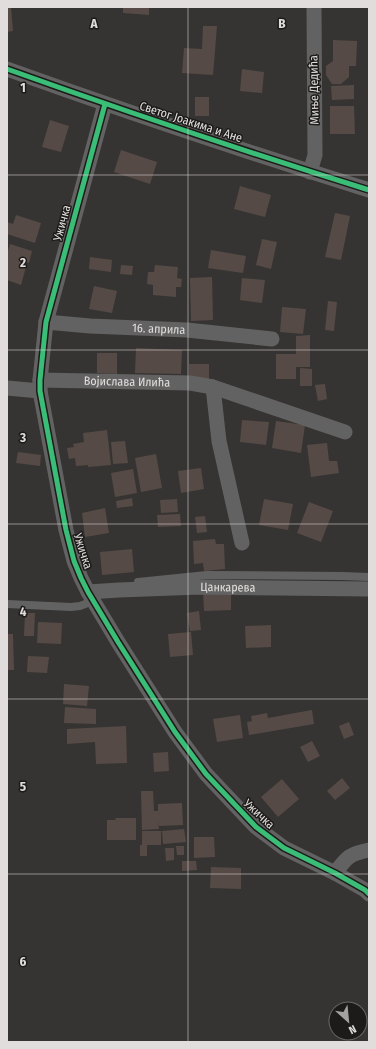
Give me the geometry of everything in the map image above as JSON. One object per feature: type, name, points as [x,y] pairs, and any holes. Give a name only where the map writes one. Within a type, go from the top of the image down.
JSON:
[{"type":"street","name":"Миње Дедића","points":[[310,172],[315,155],[314,7]]},
{"type":"street","name":"Светог Јоакима и Ане","points":[[7,69],[105,104],[369,190]]},
{"type":"street","name":"Ужичка","points":[[105,104],[46,322],[40,386],[66,530],[74,561],[89,594],[175,732],[206,774],[256,827],[284,848],[335,873],[365,890],[369,894]]},
{"type":"street","name":"16. априла","points":[[46,322],[90,326],[187,330],[272,339]]},
{"type":"street","name":"Војислава Илића","points":[[7,388],[190,383],[213,387],[345,432]]},
{"type":"street","points":[[213,387],[219,441],[242,543]]},
{"type":"street","name":"Цанкарева","points":[[89,594],[119,590],[200,587],[369,589]]},
{"type":"street","points":[[335,873],[347,858],[358,852],[369,850]]},
{"type":"lane","points":[[7,604],[71,607],[86,604],[89,594],[207,575],[369,577]]},
{"type":"building","points":[[123,7],[149,7],[149,15],[123,13]]},
{"type":"building","points":[[7,8],[11,8],[13,31],[7,32]]},
{"type":"building","points":[[203,26],[217,26],[213,75],[182,73],[184,48],[202,49]]},
{"type":"building","points":[[333,40],[357,41],[356,66],[349,66],[349,77],[341,84],[332,84],[326,75],[326,66],[333,61]]},
{"type":"building","points":[[242,69],[264,72],[262,93],[240,91]]},
{"type":"building","points":[[354,85],[354,99],[332,100],[331,86]]},
{"type":"building","points":[[195,97],[209,97],[209,116],[195,116]]},
{"type":"building","points":[[330,106],[354,106],[355,134],[330,134]]},
{"type":"building","points":[[50,120],[69,126],[61,152],[42,147]]},
{"type":"building","points":[[121,150],[157,162],[150,184],[114,172]]},
{"type":"building","points":[[240,186],[271,195],[265,217],[234,209]]},
{"type":"building","points":[[335,213],[350,216],[341,260],[325,257]]},
{"type":"building","points":[[16,215],[41,223],[35,243],[7,234],[7,222],[13,224]]},
{"type":"building","points":[[262,239],[277,242],[271,269],[256,265]]},
{"type":"building","points":[[10,244],[32,251],[29,263],[25,262],[23,267],[26,267],[21,285],[7,280],[7,254]]},
{"type":"building","points":[[211,250],[246,256],[243,273],[208,268]]},
{"type":"building","points":[[90,257],[112,260],[111,272],[89,269]]},
{"type":"building","points":[[121,265],[133,266],[132,275],[120,274]]},
{"type":"building","points":[[155,265],[178,267],[177,278],[182,279],[181,287],[176,287],[176,297],[153,295],[153,285],[147,284],[148,272],[154,272]]},
{"type":"building","points":[[212,277],[213,320],[191,321],[190,278]]},
{"type":"building","points":[[242,278],[265,280],[262,303],[240,300]]},
{"type":"building","points":[[94,286],[117,291],[112,313],[89,309]]},
{"type":"building","points":[[328,301],[337,302],[334,331],[325,330]]},
{"type":"building","points":[[282,307],[306,309],[303,334],[280,332]]},
{"type":"building","points":[[310,335],[310,367],[296,367],[296,379],[276,379],[276,354],[296,354],[296,336]]},
{"type":"building","points":[[136,348],[182,350],[181,374],[135,373]]},
{"type":"building","points":[[97,353],[117,353],[117,374],[97,373]]},
{"type":"building","points":[[189,364],[209,364],[209,379],[189,379]]},
{"type":"building","points":[[300,368],[312,369],[312,386],[300,386]]},
{"type":"building","points":[[325,384],[327,399],[318,401],[315,385]]},
{"type":"building","points":[[242,420],[269,422],[266,445],[240,442]]},
{"type":"building","points":[[276,421],[305,425],[301,453],[272,448]]},
{"type":"building","points":[[107,430],[111,465],[88,467],[88,465],[76,466],[75,458],[69,459],[67,448],[74,447],[73,444],[84,442],[83,433]]},
{"type":"building","points":[[125,441],[128,463],[113,464],[111,442]]},
{"type":"building","points":[[327,443],[329,461],[337,461],[339,473],[311,477],[307,445]]},
{"type":"building","points":[[18,452],[41,455],[40,466],[16,463]]},
{"type":"building","points":[[156,454],[162,488],[141,492],[135,458]]},
{"type":"building","points":[[201,468],[204,489],[181,493],[178,471]]},
{"type":"building","points":[[133,469],[137,493],[115,497],[111,473]]},
{"type":"building","points":[[132,498],[133,506],[117,508],[116,501]]},
{"type":"building","points":[[177,499],[178,512],[161,513],[160,500]]},
{"type":"building","points":[[264,499],[293,504],[288,530],[259,525]]},
{"type":"building","points":[[309,502],[333,511],[321,542],[297,533]]},
{"type":"building","points":[[105,508],[109,533],[85,537],[82,513]]},
{"type":"building","points":[[180,514],[181,526],[158,527],[157,515]]},
{"type":"building","points":[[205,516],[207,532],[197,533],[195,517]]},
{"type":"building","points":[[215,539],[216,544],[224,544],[225,569],[204,571],[203,563],[194,564],[193,541]]},
{"type":"building","points":[[132,549],[134,572],[102,575],[100,552]]},
{"type":"building","points":[[231,589],[231,610],[204,611],[203,590]]},
{"type":"building","points":[[199,611],[201,630],[190,631],[187,613]]},
{"type":"building","points":[[25,613],[35,613],[34,636],[24,636]]},
{"type":"building","points":[[38,622],[62,623],[61,644],[37,643]]},
{"type":"building","points":[[271,625],[271,647],[246,648],[245,626]]},
{"type":"building","points":[[191,632],[193,655],[170,657],[168,634]]},
{"type":"building","points":[[7,634],[13,634],[14,670],[7,670]]},
{"type":"building","points":[[28,656],[49,657],[47,673],[27,672]]},
{"type":"building","points":[[64,684],[89,686],[87,706],[63,704]]},
{"type":"building","points":[[65,707],[96,709],[96,724],[64,723]]},
{"type":"building","points":[[312,710],[314,724],[249,735],[247,722],[252,721],[251,716],[267,713],[268,718]]},
{"type":"building","points":[[240,715],[243,738],[217,742],[213,719]]},
{"type":"building","points":[[349,722],[354,735],[344,739],[339,726]]},
{"type":"building","points":[[126,726],[127,763],[96,764],[95,742],[67,744],[67,729]]},
{"type":"building","points":[[312,741],[320,756],[308,762],[300,747]]},
{"type":"building","points":[[168,752],[169,771],[154,772],[153,753]]},
{"type":"building","points":[[342,778],[350,788],[335,800],[327,791]]},
{"type":"building","points":[[282,779],[299,799],[278,817],[261,797]]},
{"type":"building","points":[[141,791],[153,791],[154,811],[158,811],[158,804],[182,803],[183,825],[159,826],[158,820],[159,829],[142,830]]},
{"type":"building","points":[[115,818],[136,818],[136,840],[107,840],[107,820],[116,820]]},
{"type":"building","points":[[184,829],[186,842],[163,844],[162,831]]},
{"type":"building","points":[[142,831],[161,831],[161,845],[147,845],[147,856],[140,856]]},
{"type":"building","points":[[194,837],[214,837],[215,857],[194,858]]},
{"type":"building","points":[[176,846],[184,846],[184,855],[177,855]]},
{"type":"building","points":[[165,848],[174,848],[174,860],[166,861]]},
{"type":"building","points":[[182,861],[196,861],[197,870],[182,871]]},
{"type":"building","points":[[211,867],[241,868],[241,889],[210,888]]},
{"type":"cycle path","points":[[7,69],[97,101],[369,190]]},
{"type":"cycle path","points":[[105,104],[46,322],[40,380],[40,391],[66,530],[74,561],[88,592],[118,642],[175,732],[206,774],[256,827],[284,848],[335,873],[365,890],[369,894]]}]
